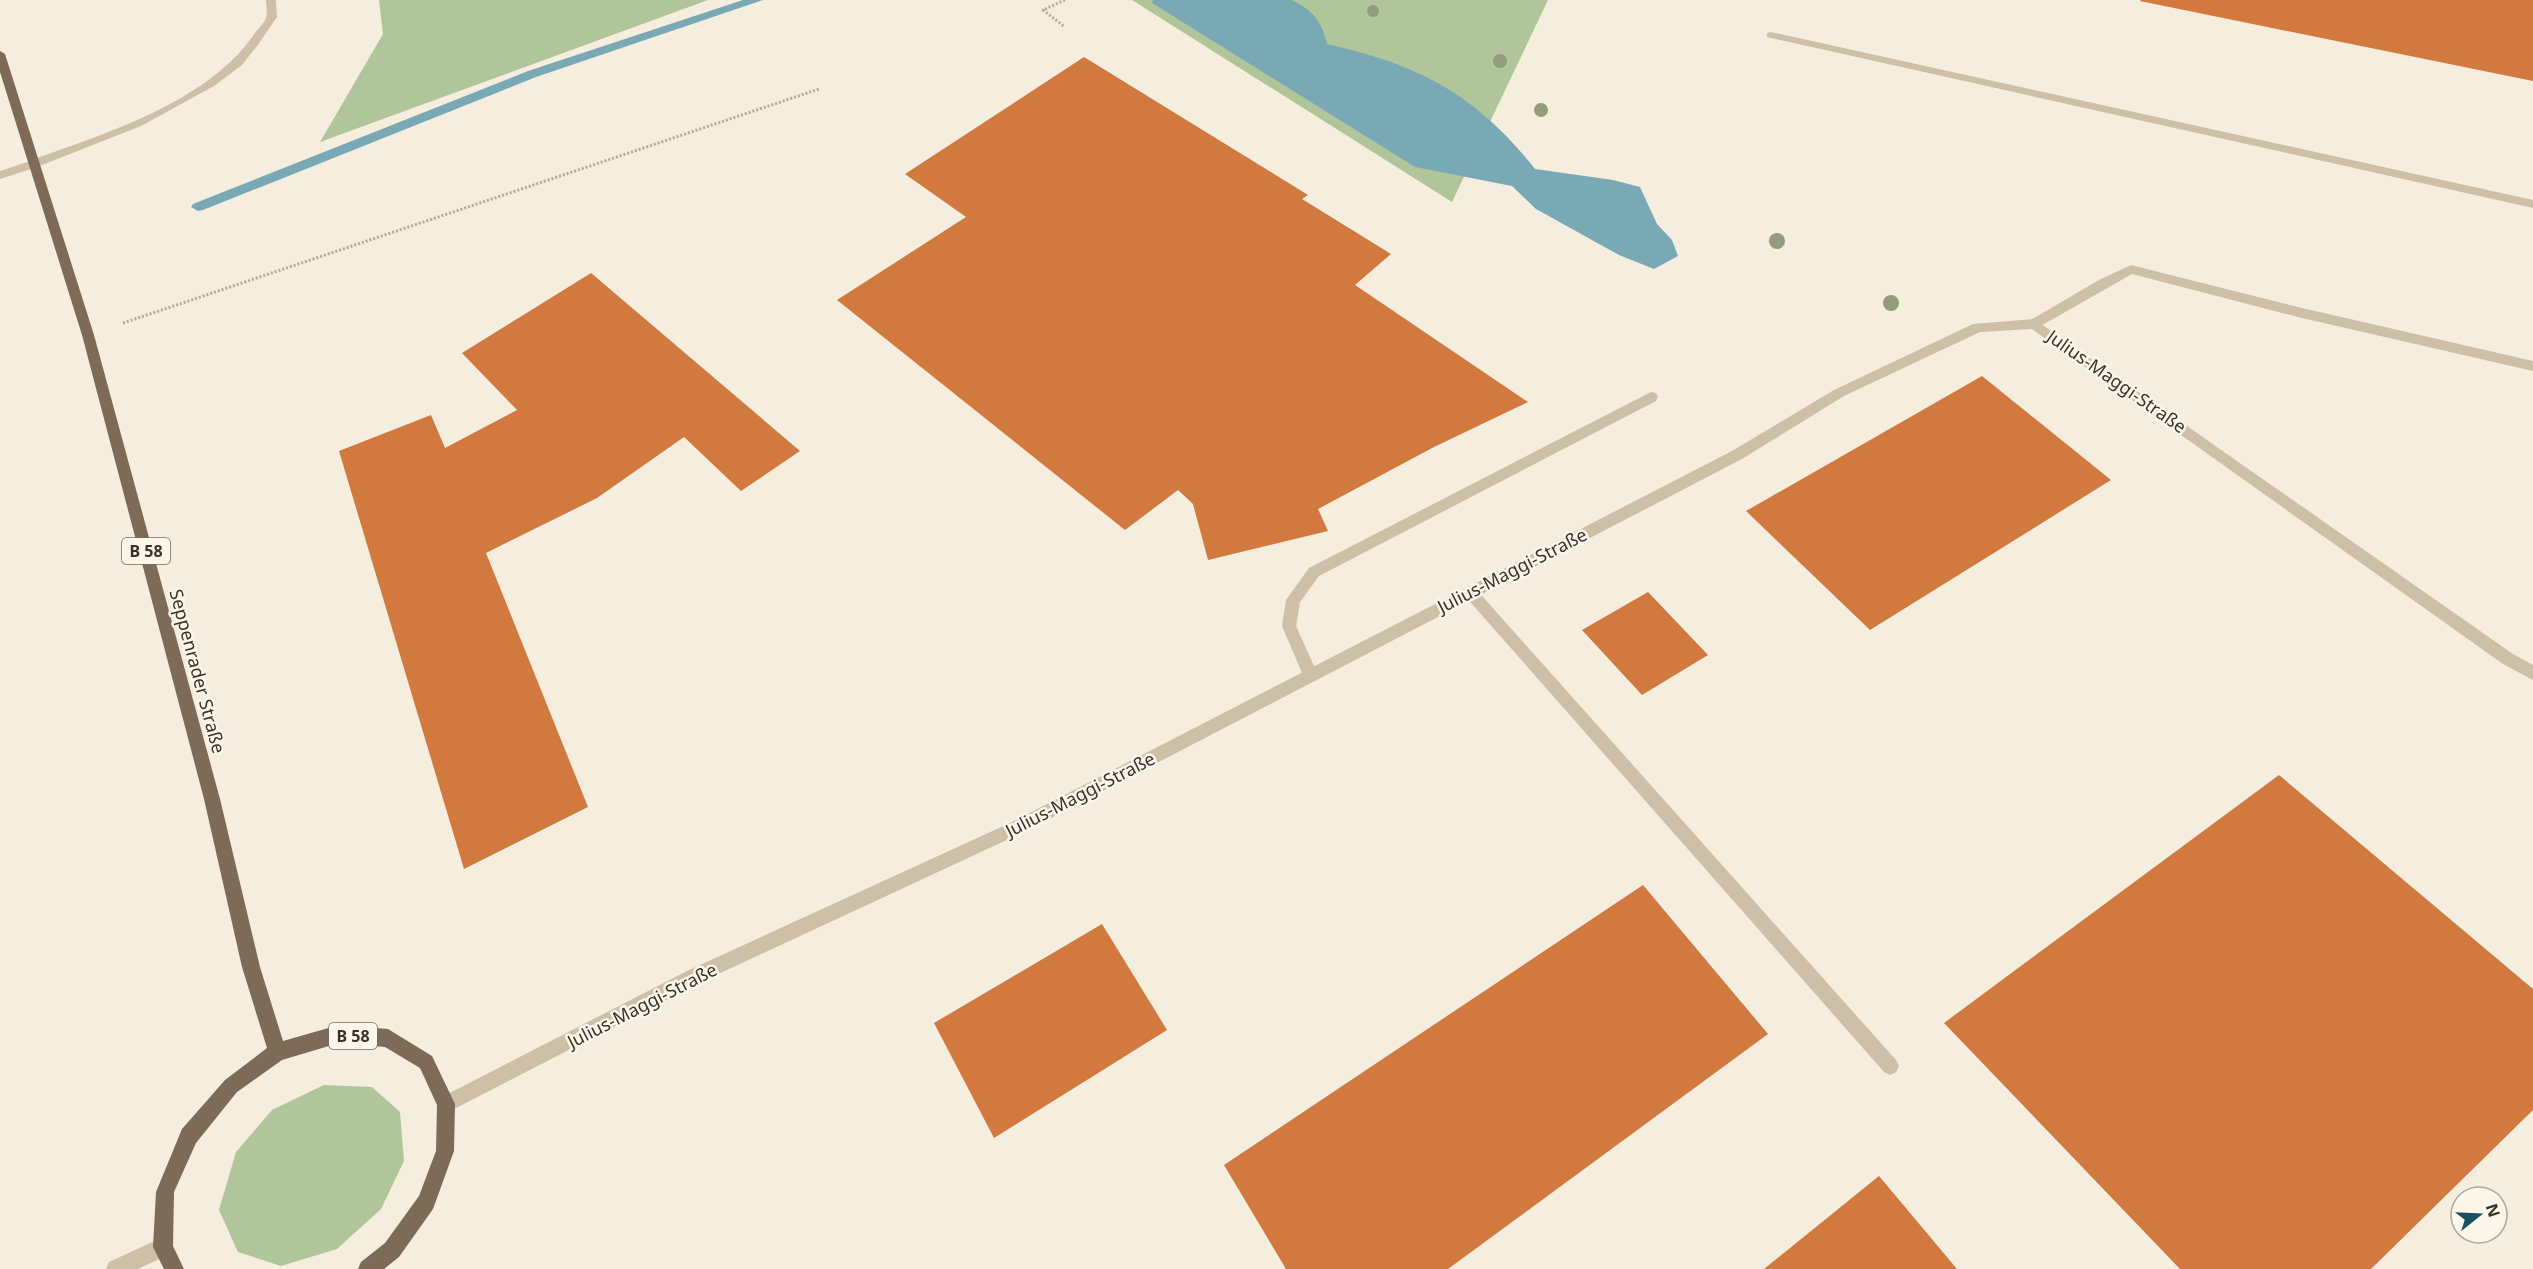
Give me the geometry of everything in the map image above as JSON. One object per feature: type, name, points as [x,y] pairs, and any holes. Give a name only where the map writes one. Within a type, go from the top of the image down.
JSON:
[{"type":"main road","name":"Seppenrader Straße","points":[[0,54],[88,335],[212,799],[251,967],[277,1052]]},
{"type":"main road","name":"B 58","points":[[174,1269],[163,1247],[165,1192],[189,1136],[231,1086],[277,1052],[339,1034],[388,1038],[426,1062],[446,1104],[445,1151],[426,1202],[392,1250],[368,1269]]},
{"type":"street","points":[[0,175],[97,140],[186,99],[234,67],[272,17],[271,0]]},
{"type":"street","points":[[1772,35],[2533,204]]},
{"type":"street","points":[[2034,324],[2131,269],[2302,314],[2533,366]]},
{"type":"street","name":"Julius-Maggi-Straße","points":[[446,1104],[695,976],[1016,828],[1737,454],[1850,388],[1978,327],[2034,324],[2508,659],[2533,673]]},
{"type":"street","points":[[1310,675],[1289,626],[1293,600],[1314,572],[1651,397]]},
{"type":"street","points":[[1470,592],[1890,1066]]},
{"type":"street","points":[[116,1269],[163,1247]]},
{"type":"path","points":[[1065,0],[1043,10],[1065,27]]},
{"type":"path","points":[[88,335],[819,88]]},
{"type":"green space","points":[[379,0],[708,0],[320,142],[383,34]]},
{"type":"green space","points":[[1132,0],[1548,0],[1452,202]]},
{"type":"green space","points":[[324,1085],[372,1087],[400,1112],[404,1161],[381,1209],[337,1249],[281,1266],[238,1252],[219,1210],[236,1152],[272,1110]]},
{"type":"water","points":[[1153,0],[1291,0],[1315,17],[1327,44],[1360,52],[1418,73],[1468,102],[1513,143],[1535,169],[1613,180],[1640,187],[1657,224],[1672,240],[1678,256],[1654,269],[1619,255],[1536,209],[1512,186],[1415,167],[1152,3]]},
{"type":"building","points":[[2533,0],[2533,81],[2140,1]]},
{"type":"building","points":[[1084,57],[1308,195],[1302,199],[1391,254],[1355,285],[1528,402],[1434,447],[1318,509],[1328,531],[1208,560],[1193,504],[1178,490],[1125,530],[837,300],[966,217],[905,174]]},
{"type":"building","points":[[591,273],[800,451],[741,491],[684,437],[597,498],[486,553],[588,807],[464,869],[339,451],[431,415],[445,448],[517,410],[462,353]]},
{"type":"building","points":[[1982,376],[2111,480],[1870,630],[1746,511]]},
{"type":"building","points":[[1648,592],[1708,655],[1642,695],[1582,630]]},
{"type":"building","points":[[2279,775],[2533,989],[2533,1110],[2457,1185],[2449,1185],[2449,1192],[2371,1269],[2180,1269],[1944,1023]]},
{"type":"building","points":[[1643,885],[1768,1034],[1448,1269],[1286,1269],[1224,1165]]},
{"type":"building","points":[[1102,924],[1167,1030],[994,1138],[934,1023]]},
{"type":"building","points":[[1879,1176],[1957,1269],[1764,1269]]},
{"type":"waterway","points":[[198,207],[532,74],[728,7],[757,0]]}]
